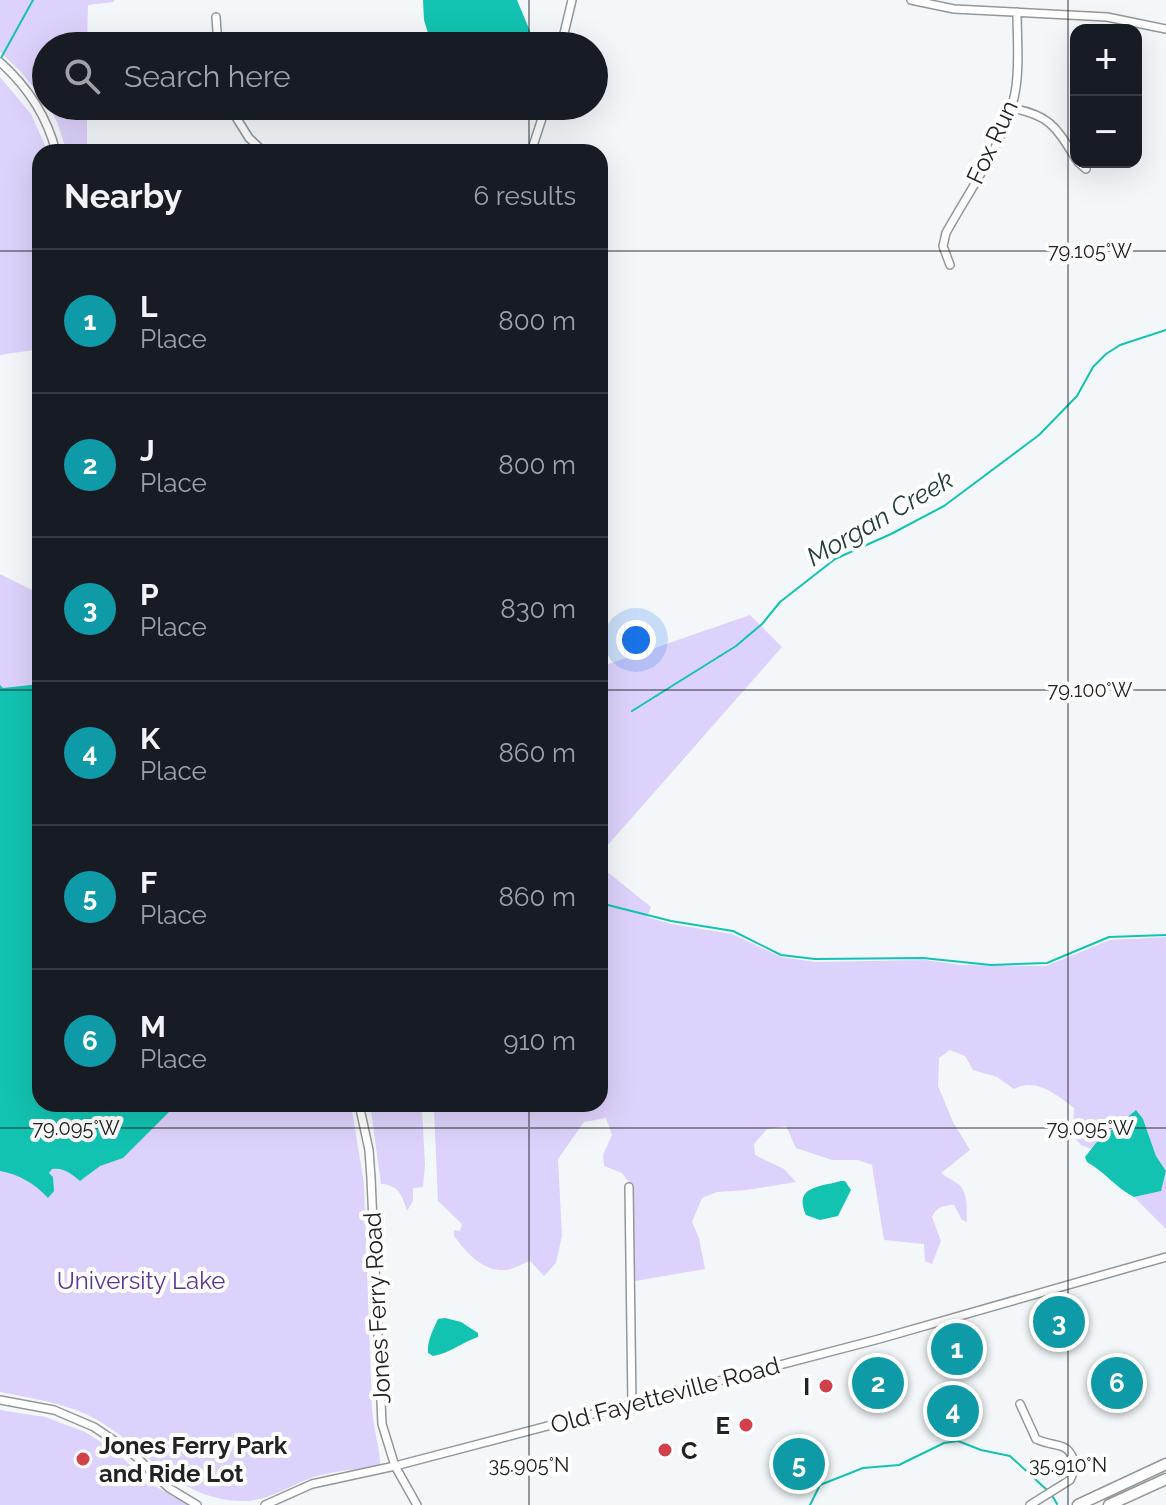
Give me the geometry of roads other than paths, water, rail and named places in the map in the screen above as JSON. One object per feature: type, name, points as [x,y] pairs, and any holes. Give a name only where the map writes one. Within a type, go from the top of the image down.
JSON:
[{"type":"highway","points":[[1078,1505],[1166,1464]]},
{"type":"highway","points":[[1109,1505],[1166,1479]]},
{"type":"street","points":[[564,32],[572,0]]},
{"type":"street","points":[[911,0],[954,9],[1098,16],[1166,29]]},
{"type":"street","name":"Fox Run","points":[[950,265],[944,253],[945,234],[1011,108],[1017,76],[1017,12]]},
{"type":"street","points":[[216,17],[217,32]]},
{"type":"street","points":[[3,65],[32,101]]},
{"type":"street","points":[[1011,108],[1036,114],[1051,123],[1070,148]]},
{"type":"street","points":[[45,120],[54,144]]},
{"type":"street","points":[[238,120],[255,144]]},
{"type":"street","points":[[534,144],[541,120]]},
{"type":"street","name":"Jones Ferry Road","points":[[361,1112],[371,1178],[382,1424],[395,1466],[417,1505]]},
{"type":"street","points":[[629,1187],[632,1404]]},
{"type":"street","name":"Old Fayetteville Road","points":[[265,1505],[312,1484],[395,1466],[632,1404],[1010,1303],[1166,1257]]},
{"type":"street","points":[[0,1400],[54,1410],[94,1427],[131,1452],[169,1488],[197,1505]]},
{"type":"street","points":[[1020,1404],[1036,1439],[1067,1447],[1076,1466],[1070,1480],[1030,1505]]},
{"type":"waterway","points":[[1,58],[33,0]]},
{"type":"waterway","name":"Morgan Creek","points":[[632,711],[736,646],[762,624],[780,602],[835,559],[944,506],[1039,435],[1077,396],[1093,367],[1106,354],[1120,345],[1166,330]]},
{"type":"waterway","points":[[608,905],[671,921],[733,931],[781,955],[815,959],[923,958],[991,965],[1047,963],[1109,937],[1166,935]]},
{"type":"waterway","points":[[810,1505],[820,1485],[863,1468],[899,1465],[944,1443],[958,1441],[1010,1456],[1047,1490]]},
{"type":"waterway","points":[[1053,1497],[1057,1504]]},
{"type":"place","name":"P","points":[[1059,1322]]},
{"type":"place","name":"L","points":[[957,1349]]},
{"type":"place","name":"J","points":[[878,1383]]},
{"type":"place","name":"M","points":[[1117,1383]]},
{"type":"place","name":"I","points":[[826,1386]]},
{"type":"place","name":"K","points":[[953,1411]]},
{"type":"place","name":"E","points":[[746,1425]]},
{"type":"place","name":"C","points":[[665,1450]]},
{"type":"place","name":"Jones Ferry Park and Ride Lot","points":[[83,1459]]},
{"type":"place","name":"F","points":[[799,1464]]},
{"type":"park label","name":"University Lake","points":[[141,1280]]}]
